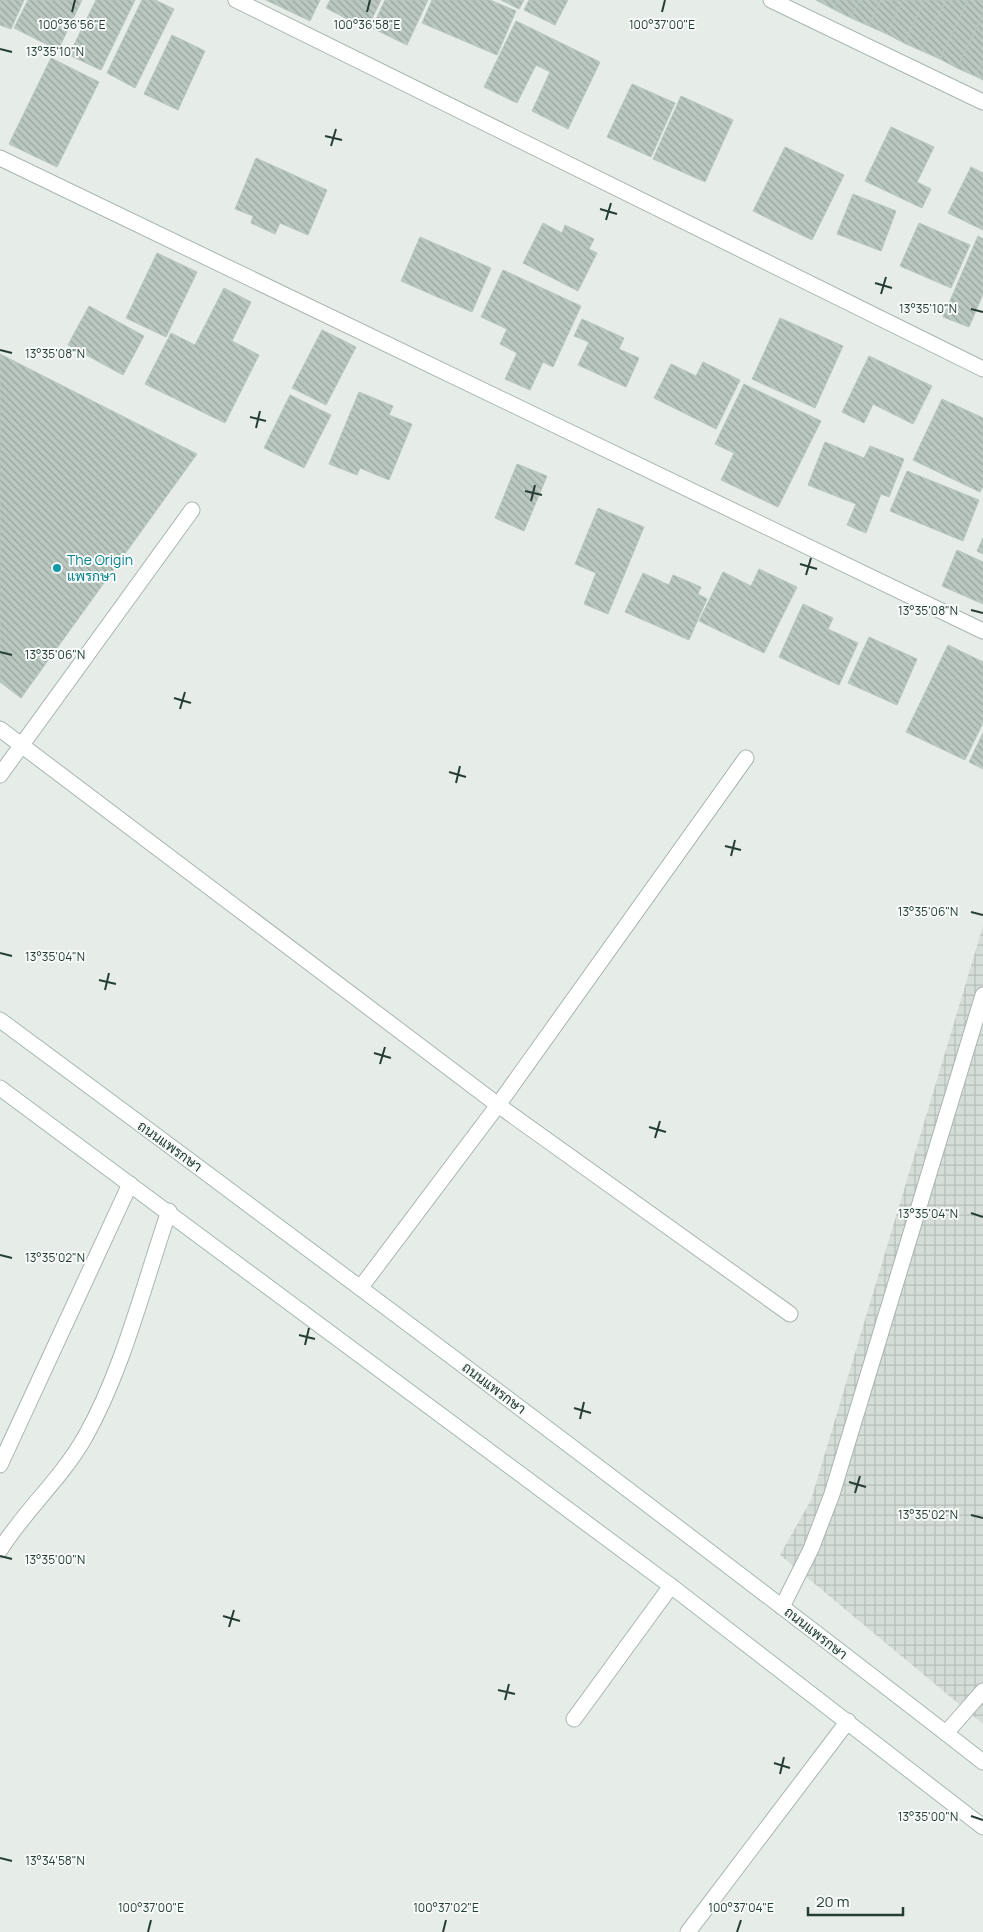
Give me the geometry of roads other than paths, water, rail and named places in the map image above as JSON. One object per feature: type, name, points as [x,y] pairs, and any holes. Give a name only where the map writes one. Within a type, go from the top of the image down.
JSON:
[{"type":"street","points":[[236,0],[983,369]]},
{"type":"street","points":[[771,0],[983,102]]},
{"type":"street","points":[[0,158],[983,631]]},
{"type":"street","points":[[0,775],[192,510]]},
{"type":"street","points":[[0,729],[498,1105],[790,1314]]},
{"type":"street","points":[[361,1287],[498,1105],[746,758]]},
{"type":"street","points":[[782,1607],[811,1549],[832,1494],[983,995]]},
{"type":"street","name":"ถนนแพรกษา","points":[[0,1020],[361,1287],[983,1762]]},
{"type":"street","points":[[0,1088],[169,1211],[671,1586],[983,1827]]},
{"type":"street","points":[[0,1466],[130,1184]]},
{"type":"street","points":[[0,1550],[48,1490],[85,1437],[115,1372],[169,1211]]},
{"type":"street","points":[[574,1719],[671,1586]]},
{"type":"street","points":[[946,1733],[983,1691]]},
{"type":"street","points":[[688,1932],[848,1721]]},
{"type":"place","name":"The Origin แพรกษา","points":[[57,568]]}]
